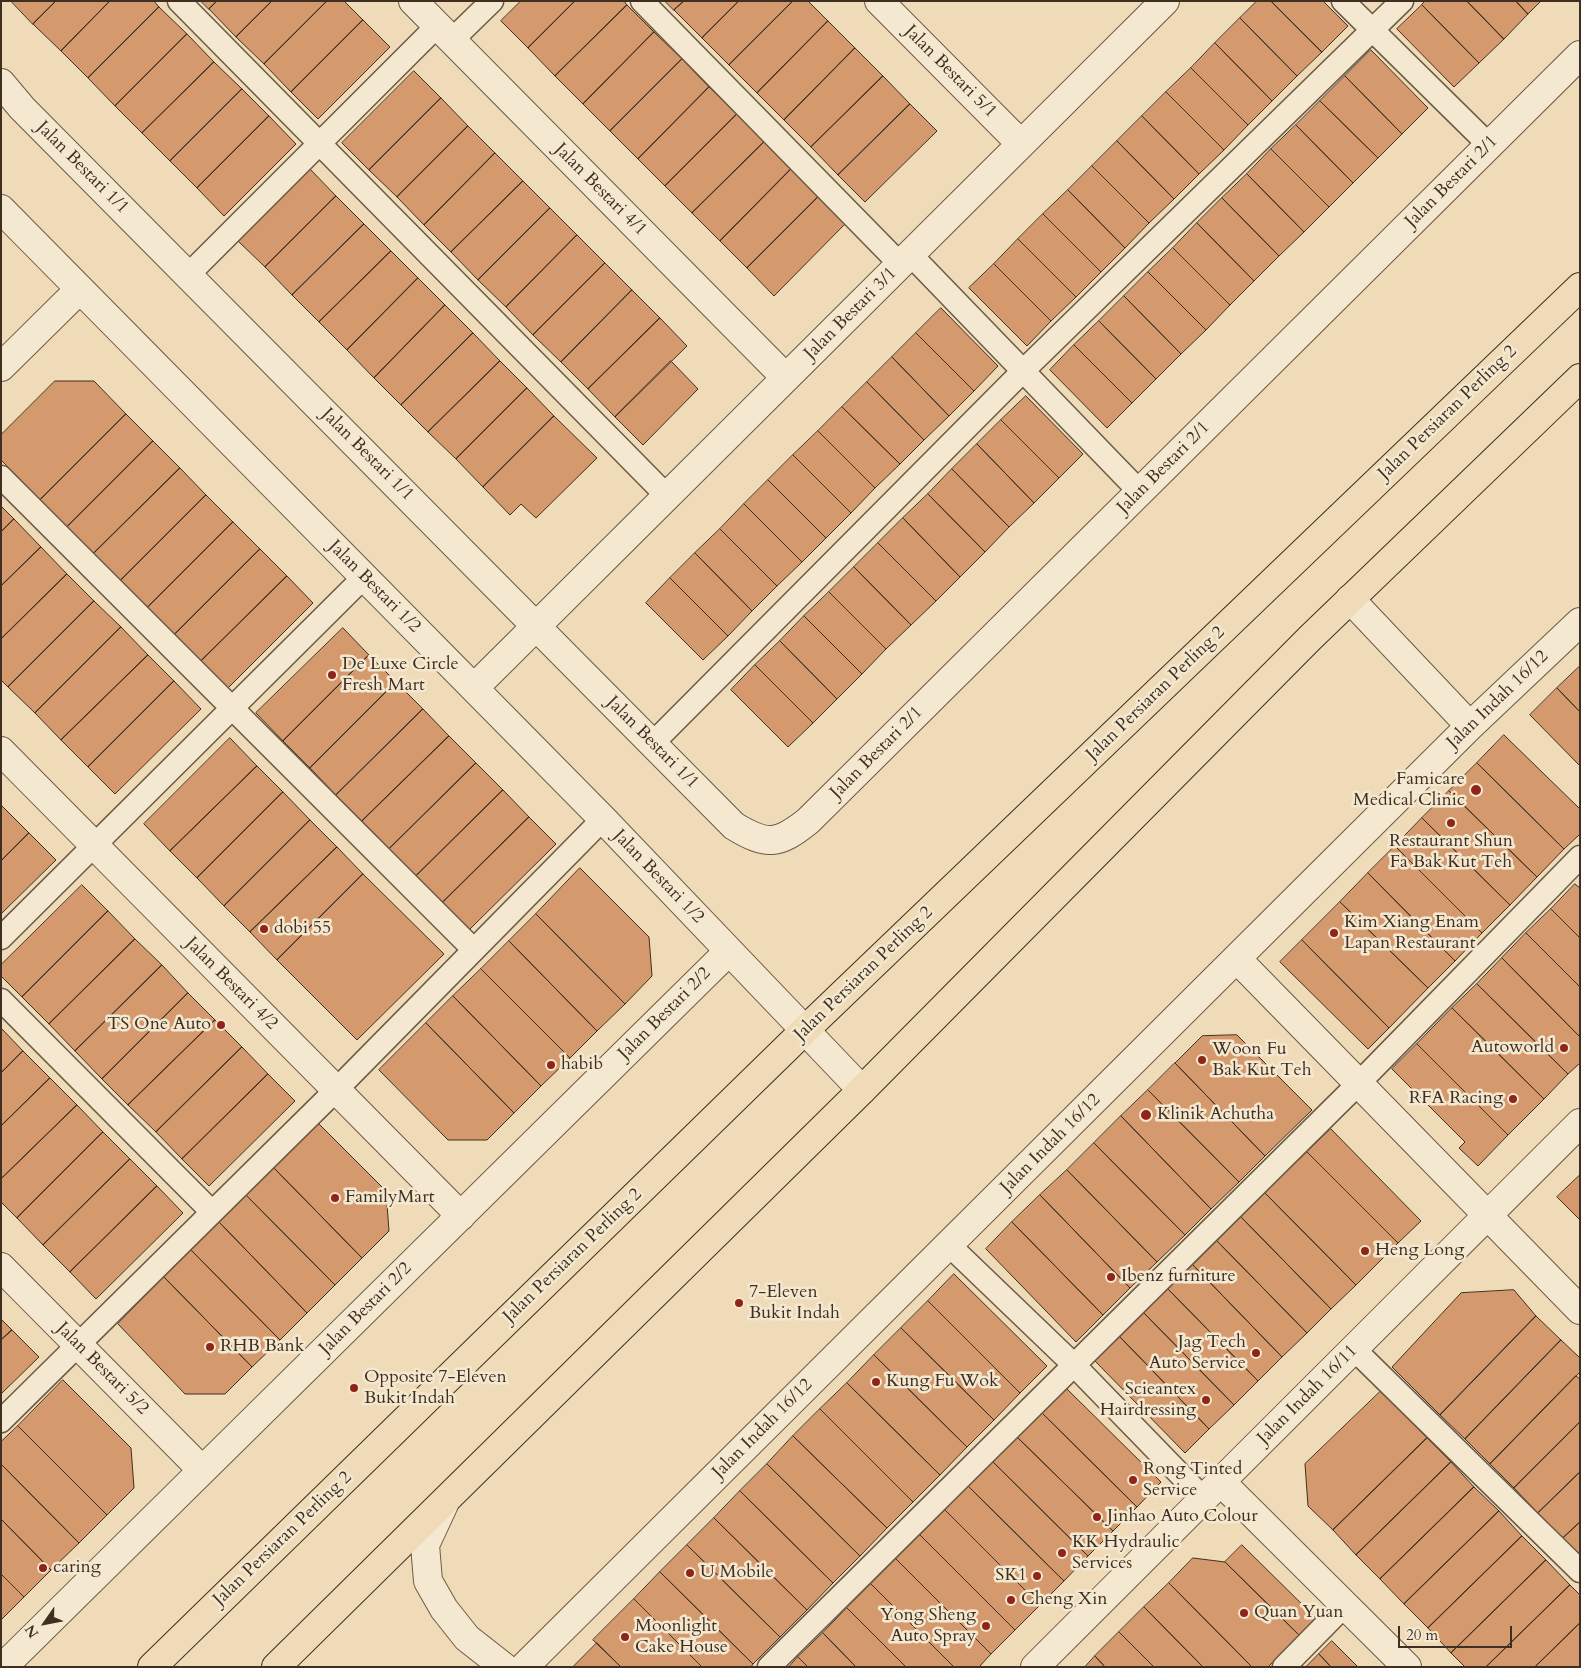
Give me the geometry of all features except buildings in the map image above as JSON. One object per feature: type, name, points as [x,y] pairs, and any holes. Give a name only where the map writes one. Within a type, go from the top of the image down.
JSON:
[{"type":"main road","name":"Jalan Persiaran Perling 2","points":[[152,1667],[805,1030],[1580,287]]},
{"type":"main road","points":[[276,1667],[862,1090],[1350,599],[1580,378]]},
{"type":"street","name":"Jalan Bestari 4/1","points":[[413,1],[786,378]]},
{"type":"street","name":"Jalan Bestari 5/1","points":[[879,1],[1021,144]]},
{"type":"street","name":"Jalan Bestari 3/1","points":[[474,688],[1165,1]]},
{"type":"street","name":"Jalan Bestari 2/1","points":[[734,826],[753,837],[772,842],[790,835],[796,830],[1580,55]]},
{"type":"street","name":"Jalan Bestari 1/1","points":[[1,83],[22,108],[734,826]]},
{"type":"street","name":"Jalan Bestari 1/2","points":[[1,209],[603,819],[729,952]]},
{"type":"street","points":[[1,367],[80,289]]},
{"type":"street","points":[[1350,599],[1470,726]]},
{"type":"street","name":"Jalan Indah 16/12","points":[[524,1667],[1237,960],[1470,726],[1580,622]]},
{"type":"street","name":"Jalan Bestari 4/2","points":[[1,751],[461,1216]]},
{"type":"street","points":[[729,952],[862,1090]]},
{"type":"street","name":"Jalan Bestari 2/2","points":[[3,1667],[729,952]]},
{"type":"street","points":[[1237,960],[1580,1310]]},
{"type":"street","name":"Jalan Indah 16/11","points":[[1035,1667],[1580,1123]]},
{"type":"street","name":"Jalan Bestari 5/2","points":[[1,1267],[202,1470]]},
{"type":"street","points":[[1212,1491],[1346,1604],[1407,1667]]},
{"type":"street","points":[[447,1499],[425,1545],[428,1581],[444,1609],[467,1638],[504,1667]]},
{"type":"lane","points":[[179,1],[667,496]]},
{"type":"lane","points":[[188,275],[319,144],[445,33],[492,1]]},
{"type":"lane","points":[[642,1],[905,259],[1023,370],[1140,492]]},
{"type":"lane","points":[[1343,1],[1489,145]]},
{"type":"lane","points":[[653,743],[1023,370],[1402,1]]},
{"type":"lane","points":[[1,477],[473,949]]},
{"type":"lane","points":[[1,938],[364,577]]},
{"type":"lane","points":[[1,1420],[336,1090],[603,819]]},
{"type":"lane","points":[[769,1667],[1358,1084],[1580,857]]},
{"type":"lane","points":[[1,1000],[212,1212]]},
{"type":"lane","points":[[949,1244],[1073,1364],[1212,1491]]},
{"type":"lane","points":[[1354,1349],[1580,1571]]},
{"type":"lane","points":[[1284,1667],[1346,1604]]},
{"type":"place","name":"De Luxe Circle Fresh Mart","points":[[332,675]]},
{"type":"place","name":"Famicare Medical Clinic","points":[[1476,790]]},
{"type":"place","name":"Restaurant Shun Fa Bak Kut Teh","points":[[1451,823]]},
{"type":"place","name":"dobi 55","points":[[264,929]]},
{"type":"place","name":"Kim Xiang Enam Lapan Restaurant","points":[[1334,933]]},
{"type":"place","name":"TS One Auto","points":[[221,1025]]},
{"type":"place","name":"Autoworld","points":[[1564,1048]]},
{"type":"place","name":"Woon Fu Bak Kut Teh","points":[[1202,1060]]},
{"type":"place","name":"habib","points":[[551,1065]]},
{"type":"place","name":"RFA Racing","points":[[1513,1099]]},
{"type":"place","name":"Klinik Achutha","points":[[1146,1115]]},
{"type":"place","name":"FamilyMart","points":[[335,1198]]},
{"type":"place","name":"Heng Long","points":[[1365,1251]]},
{"type":"place","name":"Ibenz furniture","points":[[1111,1277]]},
{"type":"place","name":"7-Eleven Bukit Indah","points":[[739,1303]]},
{"type":"place","name":"RHB Bank","points":[[210,1347]]},
{"type":"place","name":"Jag Tech Auto Service","points":[[1256,1353]]},
{"type":"place","name":"Kung Fu Wok","points":[[876,1382]]},
{"type":"place","name":"Opposite 7-Eleven Bukit Indah","points":[[354,1388]]},
{"type":"place","name":"Scieantex Hairdressing","points":[[1206,1400]]},
{"type":"place","name":"Rong Tinted Service","points":[[1133,1480]]},
{"type":"place","name":"Jinhao Auto Colour","points":[[1097,1517]]},
{"type":"place","name":"KK Hydraulic Services","points":[[1062,1553]]},
{"type":"place","name":"caring","points":[[43,1568]]},
{"type":"place","name":"U Mobile","points":[[690,1573]]},
{"type":"place","name":"SK1","points":[[1037,1576]]},
{"type":"place","name":"Cheng Xin","points":[[1011,1600]]},
{"type":"place","name":"Quan Yuan","points":[[1244,1613]]},
{"type":"place","name":"Yong Sheng Auto Spray","points":[[986,1626]]},
{"type":"place","name":"Moonlight Cake House","points":[[625,1637]]}]
